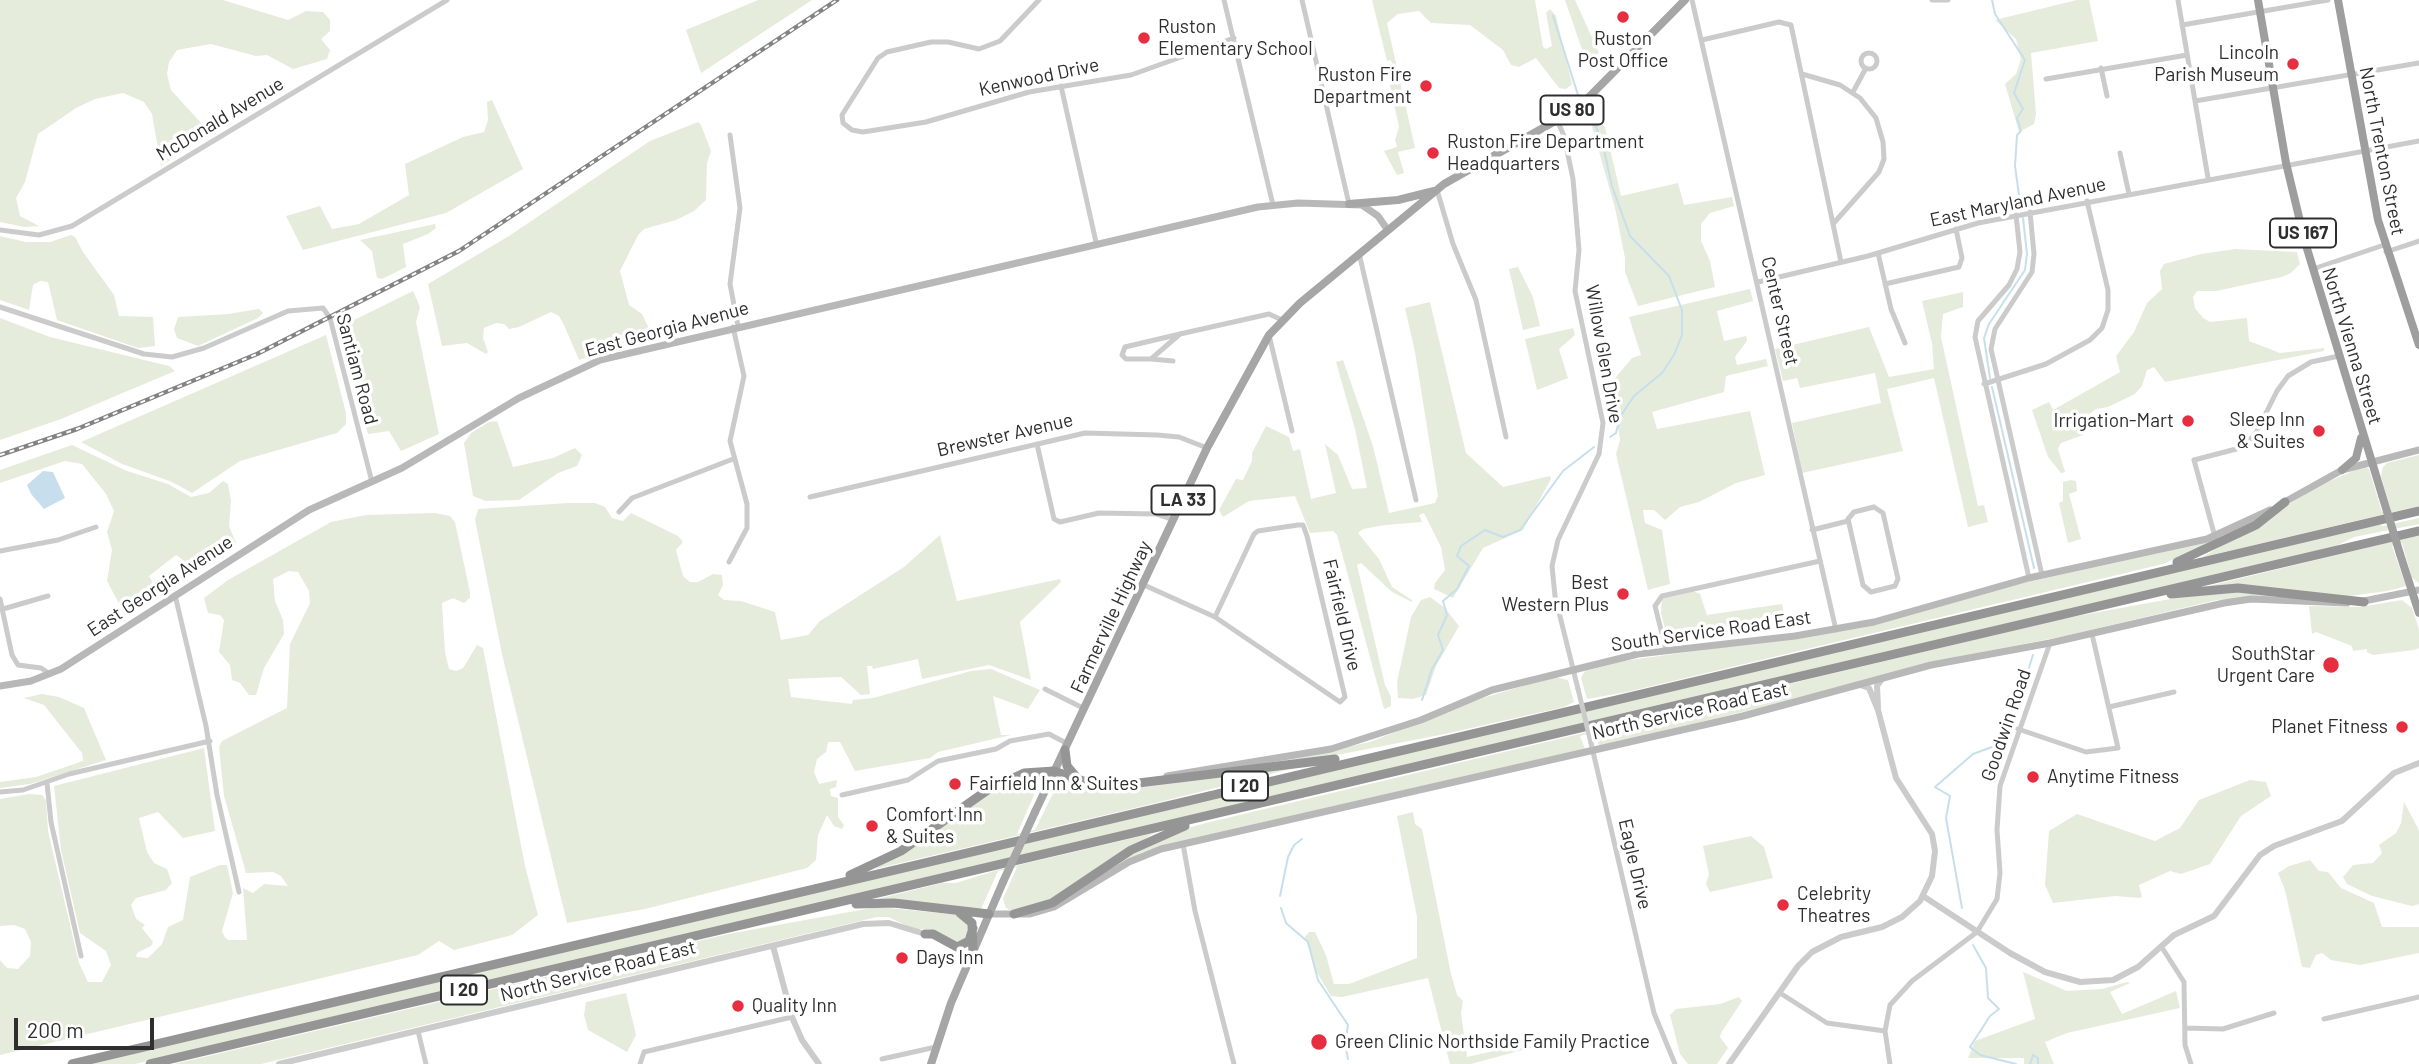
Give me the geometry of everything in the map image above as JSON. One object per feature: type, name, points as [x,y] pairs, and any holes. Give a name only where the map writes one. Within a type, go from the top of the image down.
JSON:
[{"type":"highway","name":"North Vienna Street","points":[[2258,0],[2287,163],[2313,269],[2400,554],[2415,591],[2419,613]]},
{"type":"highway","name":"North Trenton Street","points":[[2338,0],[2364,149],[2385,248],[2419,345]]},
{"type":"highway","points":[[2342,470],[2358,453],[2361,430]]},
{"type":"highway","points":[[2126,579],[2214,547],[2256,526],[2285,502]]},
{"type":"highway","name":"I 20","points":[[72,1064],[1378,754],[2419,511]]},
{"type":"highway","name":"I 20","points":[[150,1064],[2419,531]]},
{"type":"highway","points":[[2110,603],[2208,589],[2238,589],[2364,602]]},
{"type":"highway","points":[[1067,747],[1067,766],[1078,779]]},
{"type":"highway","points":[[825,886],[901,851],[1000,783],[1024,773],[1054,771],[1105,786],[1378,754]]},
{"type":"highway","points":[[1014,914],[1052,903],[1132,850],[1203,818]]},
{"type":"highway","points":[[778,917],[870,902],[989,914]]},
{"type":"highway","points":[[948,910],[965,916],[973,928],[972,955]]},
{"type":"highway","points":[[925,934],[933,934],[957,947],[970,941],[973,928]]},
{"type":"main road","name":"US 80","points":[[1387,229],[1437,190],[1557,120],[1602,86],[1685,0]]},
{"type":"main road","points":[[1349,204],[1398,200],[1437,190]]},
{"type":"main road","points":[[1349,204],[1371,210],[1387,229]]},
{"type":"main road","name":"East Georgia Avenue","points":[[0,686],[61,669],[309,510],[372,482],[565,374],[631,350],[1096,242],[1273,205],[1349,204]]},
{"type":"main road","name":"Farmerville Highway","points":[[932,1064],[936,1047],[1003,882],[1207,448],[1269,335],[1282,320],[1387,229]]},
{"type":"main road","name":"South Service Road East","points":[[1139,783],[1178,773],[1331,749],[1421,720],[1492,690],[1573,669],[1666,650],[1836,630],[1893,617],[2029,578],[2214,537],[2342,470],[2419,450]]},
{"type":"main road","name":"North Service Road East","points":[[989,914],[1030,914],[1062,904],[1129,862],[1183,844],[1592,747],[1792,704],[1888,676],[2092,634],[2224,603],[2251,599],[2364,602],[2415,591]]},
{"type":"street","name":"McDonald Avenue","points":[[0,230],[39,234],[72,226],[447,0]]},
{"type":"street","name":"Kenwood Drive","points":[[1039,0],[999,41],[979,49],[948,42],[931,42],[887,52],[878,58],[842,115],[848,128],[863,132],[926,122],[1012,96],[1131,75],[1234,38]]},
{"type":"street","points":[[1224,0],[1273,205]]},
{"type":"street","points":[[1302,0],[1349,204]]},
{"type":"street","name":"Center Street","points":[[1692,0],[1836,630]]},
{"type":"street","points":[[1933,1],[1948,0]]},
{"type":"street","points":[[2178,0],[2208,178]]},
{"type":"street","points":[[2182,25],[2328,0]]},
{"type":"street","points":[[1702,40],[1788,22],[1793,29],[1841,262]]},
{"type":"street","points":[[2046,79],[2187,55]]},
{"type":"street","points":[[2195,101],[2419,63]]},
{"type":"street","points":[[1853,92],[1866,68]]},
{"type":"street","points":[[2101,68],[2106,96]]},
{"type":"street","points":[[1802,74],[1853,92],[1876,118],[1883,142],[1884,159],[1876,175],[1833,224]]},
{"type":"street","points":[[1061,86],[1096,242]]},
{"type":"street","name":"Willow Glen Drive","points":[[1557,120],[1564,136],[1572,172],[1579,250],[1575,290],[1603,433],[1600,454],[1558,540],[1552,566],[1573,669]]},
{"type":"street","points":[[729,562],[747,528],[747,504],[733,459],[732,425],[744,376],[730,284],[740,208],[730,135]]},
{"type":"street","name":"East Maryland Avenue","points":[[1758,282],[2030,212],[2419,141]]},
{"type":"street","points":[[2120,153],[2129,194]]},
{"type":"street","points":[[1437,190],[1453,244],[1476,300],[1506,437]]},
{"type":"street","points":[[1984,384],[2054,360],[2090,340],[2104,325],[2108,290],[2087,201]]},
{"type":"street","points":[[2030,212],[2034,254],[2032,272],[1992,339],[1998,380],[2042,575]]},
{"type":"street","points":[[2016,215],[2020,252],[2017,269],[1975,328],[1984,384],[2029,578]]},
{"type":"street","points":[[1885,284],[1959,267],[1962,258],[1956,229]]},
{"type":"street","points":[[2313,269],[2419,241]]},
{"type":"street","points":[[1359,253],[1416,500]]},
{"type":"street","points":[[1878,253],[1890,307],[1905,343]]},
{"type":"street","name":"Santiam Road","points":[[0,307],[144,354],[172,357],[204,348],[288,311],[323,308],[330,318],[372,482]]},
{"type":"street","points":[[1173,361],[1126,359],[1121,351],[1125,347],[1271,313],[1282,320]]},
{"type":"street","points":[[1151,359],[1180,334]]},
{"type":"street","points":[[1269,335],[1292,431]]},
{"type":"street","points":[[2214,537],[2194,460],[2240,449],[2250,441],[2288,376],[2311,362],[2339,356]]},
{"type":"street","name":"Brewster Avenue","points":[[810,497],[1098,432],[1179,437],[1207,448]]},
{"type":"street","points":[[1037,444],[1054,519],[1060,522],[1099,513],[1156,514],[1174,520]]},
{"type":"street","points":[[619,512],[632,498],[733,459]]},
{"type":"street","points":[[1812,530],[1848,521],[1854,512],[1874,508],[1882,512],[1898,577],[1896,585],[1872,592],[1865,589],[1848,521]]},
{"type":"street","name":"Fairfield Drive","points":[[1144,584],[1215,617],[1336,700],[1340,702],[1345,697],[1303,525],[1258,531],[1254,534],[1215,617]]},
{"type":"street","points":[[0,551],[58,540],[96,527]]},
{"type":"street","points":[[1666,650],[1656,606],[1662,596],[1820,561]]},
{"type":"street","points":[[175,594],[209,741],[217,795],[239,892]]},
{"type":"street","points":[[3,609],[48,596]]},
{"type":"street","points":[[0,599],[18,665],[41,668],[50,674]]},
{"type":"street","points":[[2018,729],[2076,751],[2106,751],[2118,748],[2092,634]]},
{"type":"street","name":"Goodwin Road","points":[[1890,1064],[1885,1031],[1886,1016],[1896,996],[1977,932],[1992,910],[2000,887],[1997,823],[2000,786],[2050,643]]},
{"type":"street","name":"Eagle Drive","points":[[1573,669],[1654,1013],[1675,1064]]},
{"type":"street","points":[[1878,710],[1878,682],[1888,676]]},
{"type":"street","points":[[1729,1064],[1812,952],[1841,937],[1896,921],[1923,896],[1932,876],[1934,842],[1925,820],[1896,778],[1878,710],[1869,688],[1853,686]]},
{"type":"street","points":[[1045,689],[1085,709]]},
{"type":"street","points":[[2109,707],[2174,692]]},
{"type":"street","points":[[842,795],[908,780],[938,761],[996,749],[1021,739],[1049,734],[1067,747]]},
{"type":"street","points":[[0,792],[23,790],[69,774],[209,741]]},
{"type":"street","points":[[1923,896],[2029,964],[2063,979],[2080,982],[2106,981],[2126,975],[2161,946],[2214,916],[2260,855],[2274,846],[2342,821],[2394,774],[2419,764]]},
{"type":"street","points":[[47,783],[51,822],[81,956]]},
{"type":"street","points":[[1183,844],[1195,911],[1234,1064]]},
{"type":"street","name":"North Service Road East","points":[[279,1064],[872,923],[890,923],[925,934]]},
{"type":"street","points":[[773,946],[792,1017],[806,1047],[819,1064]]},
{"type":"street","points":[[2161,946],[2184,982],[2188,1063]]},
{"type":"street","points":[[1780,993],[1827,1023],[1885,1031]]},
{"type":"street","points":[[2324,1018],[2419,997]]},
{"type":"street","points":[[2185,1028],[2223,1029],[2274,1013]]},
{"type":"street","points":[[640,1064],[641,1054],[792,1017]]},
{"type":"street","points":[[418,1031],[426,1064]]},
{"type":"street","points":[[882,1059],[936,1047]]},
{"type":"green space","points":[[0,0],[223,0],[288,20],[306,11],[323,12],[330,20],[330,31],[321,39],[330,50],[327,59],[293,69],[267,55],[256,56],[211,44],[177,50],[169,62],[167,74],[171,90],[202,124],[214,131],[161,166],[152,114],[144,102],[123,93],[95,99],[76,108],[38,134],[25,182],[16,198],[20,216],[39,226],[25,227],[0,222]]},
{"type":"green space","points":[[758,0],[812,0],[701,73],[686,30]]},
{"type":"green space","points":[[1372,0],[1535,0],[1543,47],[1546,49],[1552,46],[1546,13],[1550,9],[1556,16],[1572,84],[1566,89],[1559,88],[1536,58],[1519,67],[1511,65],[1503,50],[1470,25],[1431,23],[1419,11],[1398,14],[1387,23],[1415,148],[1398,152],[1404,173],[1397,175],[1384,151],[1397,147],[1395,140],[1399,127],[1390,85],[1396,83],[1391,60],[1387,61]]},
{"type":"green space","points":[[1565,0],[1575,0],[1599,53],[1587,64]]},
{"type":"green space","points":[[2077,0],[2089,0],[2098,41],[2031,53],[2036,114],[2034,124],[2019,132],[2005,84],[2016,74],[2021,59],[2016,39],[1995,20]]},
{"type":"green space","points":[[492,100],[523,169],[446,213],[303,250],[286,216],[320,206],[332,229],[359,224],[409,195],[405,164],[463,137],[484,132],[488,120],[487,102]]},
{"type":"green space","points":[[1589,108],[1605,127],[1621,196],[1678,183],[1684,205],[1732,197],[1734,206],[1710,213],[1701,224],[1701,241],[1710,261],[1715,287],[1638,306],[1625,272],[1625,258],[1615,208],[1587,109]]},
{"type":"green space","points":[[698,122],[711,151],[707,163],[706,200],[694,211],[676,220],[644,229],[638,235],[620,271],[629,305],[642,314],[653,337],[579,360],[559,316],[551,312],[519,327],[509,329],[504,324],[496,323],[484,328],[483,338],[488,352],[486,354],[467,343],[442,346],[428,284],[509,236],[650,141]]},
{"type":"green space","points":[[435,224],[436,228],[428,234],[403,244],[406,267],[382,279],[377,278],[372,251],[360,240]]},
{"type":"green space","points":[[71,235],[114,295],[119,316],[153,317],[155,346],[138,348],[57,320],[48,282],[40,281],[33,285],[29,310],[0,300],[0,236],[26,242],[50,242]]},
{"type":"green space","points":[[2235,249],[2297,252],[2300,264],[2282,277],[2216,291],[2197,291],[2193,297],[2195,308],[2203,318],[2210,322],[2247,318],[2249,341],[2280,353],[2324,348],[2324,351],[2165,382],[2154,367],[2147,370],[2142,386],[2135,394],[2108,407],[2096,409],[2088,415],[2083,435],[2061,443],[2058,449],[2065,472],[2061,473],[2048,457],[2032,410],[2049,402],[2053,410],[2120,372],[2116,356],[2134,332],[2147,303],[2162,289],[2160,271],[2164,264],[2201,254]]},
{"type":"green space","points":[[1518,267],[1533,297],[1540,326],[1523,330],[1509,269]]},
{"type":"green space","points":[[1750,289],[1753,301],[1717,311],[1724,341],[1746,336],[1747,341],[1735,357],[1737,365],[1766,359],[1768,366],[1726,376],[1724,392],[1652,412],[1657,429],[1750,411],[1765,475],[1736,483],[1699,502],[1680,507],[1665,520],[1654,510],[1643,510],[1645,523],[1662,530],[1670,584],[1648,590],[1616,454],[1620,440],[1611,383],[1632,358],[1641,355],[1629,317]]},
{"type":"green space","points":[[413,291],[420,307],[416,322],[439,434],[401,451],[389,431],[368,434],[344,339],[345,330],[352,321]]},
{"type":"green space","points":[[1963,292],[1963,307],[1943,314],[1941,337],[1978,506],[1984,505],[1988,522],[1968,527],[1934,378],[1887,389],[1903,451],[1802,473],[1792,423],[1881,403],[1875,373],[1800,388],[1797,378],[1783,381],[1775,349],[1869,327],[1889,377],[1934,369],[1932,343],[1922,301]]},
{"type":"green space","points":[[1430,302],[1466,453],[1503,487],[1550,476],[1551,479],[1523,530],[1483,548],[1453,598],[1434,589],[1435,583],[1445,570],[1441,547],[1424,513],[1419,515],[1422,522],[1385,525],[1363,529],[1358,533],[1379,559],[1392,587],[1412,600],[1392,592],[1361,563],[1357,565],[1385,685],[1391,697],[1391,706],[1384,709],[1337,535],[1333,531],[1310,533],[1295,496],[1249,501],[1223,517],[1219,510],[1236,479],[1243,480],[1252,461],[1252,453],[1266,426],[1289,437],[1293,451],[1300,449],[1311,499],[1336,493],[1325,444],[1338,455],[1352,489],[1367,488],[1355,429],[1336,362],[1343,360],[1373,446],[1389,513],[1435,503],[1438,496],[1415,352],[1405,308]]},
{"type":"green space","points":[[259,309],[263,313],[258,318],[198,346],[177,338],[174,329],[178,317]]},
{"type":"green space","points":[[0,318],[50,337],[169,366],[175,371],[61,419],[0,440]]},
{"type":"green space","points":[[1573,328],[1575,335],[1559,349],[1568,378],[1537,390],[1525,339]]},
{"type":"green space","points":[[326,335],[346,413],[346,424],[337,433],[240,461],[192,493],[172,482],[122,464],[81,442]]},
{"type":"green space","points":[[497,421],[513,467],[553,458],[575,448],[582,455],[577,466],[558,473],[519,500],[486,501],[473,496],[464,443],[471,433],[489,422]]},
{"type":"green space","points":[[72,445],[127,471],[168,484],[191,497],[209,493],[223,481],[228,484],[231,501],[229,526],[236,543],[214,559],[191,566],[176,555],[149,576],[159,594],[149,604],[129,615],[124,613],[107,581],[112,550],[107,532],[114,511],[106,494],[82,464],[65,461],[0,483],[0,470]]},
{"type":"green space","points":[[2419,455],[2419,506],[2203,557],[2320,485],[2365,466],[2369,469],[2382,512],[2391,510],[2381,476],[2383,467],[2387,463]]},
{"type":"green space","points":[[2076,481],[2077,491],[2069,494],[2081,539],[2068,543],[2059,503],[2063,501],[2063,482]]},
{"type":"green space","points":[[595,503],[605,507],[612,518],[623,521],[631,513],[678,536],[683,542],[676,550],[683,576],[690,582],[698,582],[713,574],[722,575],[723,585],[718,595],[724,600],[741,601],[775,612],[781,640],[808,635],[820,621],[904,567],[940,535],[957,601],[1060,579],[1061,582],[1020,622],[1031,680],[989,665],[922,679],[918,659],[873,669],[872,666],[867,666],[870,694],[861,695],[841,677],[788,679],[791,697],[852,704],[853,700],[873,698],[971,671],[991,669],[1040,690],[1028,709],[993,696],[1001,735],[1011,735],[938,752],[930,758],[855,771],[840,742],[828,742],[826,752],[817,759],[814,772],[819,784],[837,780],[836,787],[830,789],[831,796],[838,798],[838,817],[844,825],[842,829],[834,826],[827,815],[818,835],[816,860],[807,868],[645,909],[567,923],[502,654],[475,520],[478,509]]},
{"type":"green space","points":[[435,513],[450,516],[455,522],[470,592],[470,598],[464,603],[453,598],[442,603],[445,652],[449,669],[456,671],[463,668],[477,645],[483,648],[525,866],[538,915],[512,935],[454,950],[439,941],[418,955],[0,1055],[0,960],[7,968],[18,969],[30,956],[31,942],[25,929],[14,925],[0,926],[0,799],[29,794],[42,795],[46,800],[48,831],[79,963],[88,982],[102,982],[111,965],[106,951],[80,933],[61,850],[54,786],[204,748],[215,831],[183,838],[158,812],[139,818],[147,852],[154,863],[167,869],[172,883],[166,890],[136,898],[131,905],[136,919],[145,925],[142,928],[153,942],[151,946],[137,953],[136,957],[148,958],[162,944],[168,927],[183,920],[190,877],[220,865],[227,865],[233,893],[222,931],[228,940],[247,940],[243,888],[253,893],[264,884],[288,886],[281,876],[273,872],[246,873],[224,796],[219,747],[222,741],[287,708],[290,644],[310,603],[309,591],[298,572],[289,571],[273,579],[275,601],[283,620],[284,634],[264,668],[256,695],[249,695],[240,683],[232,680],[230,665],[219,652],[224,620],[220,615],[208,613],[204,598],[228,580],[331,522],[366,515]]},
{"type":"green space","points":[[2419,518],[2419,524],[2354,537],[2336,546],[135,1064],[83,1064],[2377,524],[2383,526]]},
{"type":"green space","points":[[2419,535],[2419,583],[2412,578],[2402,543],[2392,546],[2406,586],[2387,591],[2342,597],[2209,586]]},
{"type":"green space","points":[[2225,536],[2163,564],[1627,692],[1587,699],[1581,678],[1585,671],[1623,661],[1862,628],[2014,585],[2192,546]]},
{"type":"green space","points":[[1693,591],[1700,594],[1707,615],[1782,604],[1787,628],[1667,637],[1661,613],[1662,598]]},
{"type":"green space","points":[[2236,591],[2274,596],[2217,600],[2065,636],[1926,663],[1759,708],[1599,746],[1595,732],[1580,736],[1585,749],[1167,844],[1141,853],[1102,874],[1126,856],[1177,831],[1206,823],[2066,618],[2203,593]]},
{"type":"green space","points":[[1430,597],[1445,608],[1459,626],[1436,666],[1426,695],[1413,699],[1398,698],[1397,682],[1411,617],[1421,600]]},
{"type":"green space","points":[[2402,600],[2412,608],[2419,629],[2419,648],[2414,650],[2373,655],[2367,652],[2367,649],[2353,651],[2352,646],[2316,632],[2312,634],[2309,606],[2360,607]]},
{"type":"green space","points":[[1554,677],[1568,680],[1574,702],[1564,707],[1445,734],[1321,758],[1269,763],[1370,742],[1479,699]]},
{"type":"green space","points":[[42,694],[59,697],[84,708],[106,760],[30,784],[0,788],[0,782],[36,777],[83,761],[82,753],[44,705],[24,698]]},
{"type":"green space","points":[[1298,767],[875,869],[980,798],[1030,775],[1038,786],[1017,834],[1035,830],[1060,779],[1115,791]]},
{"type":"green space","points":[[2250,780],[2266,782],[2271,796],[2241,816],[2210,864],[2181,874],[2170,871],[2139,885],[2142,897],[2139,898],[2115,896],[2053,903],[2045,885],[2049,831],[2077,814],[2155,841],[2180,828],[2199,800]]},
{"type":"green space","points":[[2404,802],[2419,830],[2419,904],[2412,906],[2372,896],[2347,884],[2343,877],[2353,865],[2373,863],[2382,853],[2379,845],[2396,833],[2401,823]]},
{"type":"green space","points":[[1413,812],[1415,824],[1422,829],[1451,974],[1457,995],[1463,1001],[1461,1013],[1467,1057],[1507,1048],[1537,1046],[1471,1064],[1450,1064],[1428,978],[1342,997],[1331,996],[1316,971],[1305,937],[1309,932],[1315,932],[1326,955],[1334,984],[1349,984],[1417,958],[1417,917],[1397,816]]},
{"type":"green space","points":[[1154,833],[1052,900],[1012,911],[1006,908],[1003,899],[1017,867],[998,871],[981,909],[877,899],[942,883],[956,883],[998,870]]},
{"type":"green space","points":[[1751,836],[1764,847],[1773,878],[1710,892],[1706,884],[1709,874],[1703,846]]},
{"type":"green space","points":[[2310,860],[2319,871],[2328,872],[2341,888],[2374,903],[2382,927],[2419,927],[2419,953],[2360,965],[2331,960],[2322,953],[2316,955],[2310,968],[2302,967],[2285,890],[2278,873],[2289,866]]},
{"type":"green space","points":[[877,907],[961,915],[970,927],[963,945],[944,941],[930,929],[914,929],[888,917],[877,917],[261,1064],[174,1064],[728,934]]},
{"type":"green space","points":[[2023,972],[2067,991],[2102,989],[2130,983],[2110,992],[2122,1014],[2176,991],[2180,1008],[2067,1033],[2045,1042],[2054,1064],[2024,1064],[2024,1058],[1968,1058],[1975,1041],[2035,1019]]},
{"type":"green space","points":[[626,993],[636,1035],[627,1052],[588,1030],[584,1015],[586,1002]]},
{"type":"green space","points":[[1739,997],[1742,1001],[1721,1033],[1720,1037],[1728,1048],[1717,1064],[1688,1064],[1680,1054],[1670,1015],[1676,1009],[1720,1004]]},
{"type":"water","points":[[43,471],[53,472],[65,498],[44,509],[27,485]]},
{"type":"waterway","points":[[1992,0],[1995,14],[2025,60],[2014,93],[2023,109],[2017,118],[2021,131],[2017,135],[2015,166],[2021,210]]},
{"type":"waterway","points":[[1553,16],[1578,95]]},
{"type":"waterway","points":[[1588,109],[1602,141],[1612,186],[1630,236],[1669,276],[1682,310],[1682,335],[1674,355],[1662,373],[1634,396],[1620,417],[1616,433],[1610,437]]},
{"type":"waterway","points":[[1990,378],[1984,338],[1989,324],[2025,270],[2027,254],[2023,218]]},
{"type":"waterway","points":[[1992,387],[2034,568]]},
{"type":"waterway","points":[[1422,700],[1432,669],[1443,650],[1438,635],[1447,615],[1443,601],[1457,589],[1469,566],[1457,556],[1461,546],[1485,530],[1503,537],[1520,530],[1563,471],[1594,447]]},
{"type":"waterway","points":[[1962,908],[1946,818],[1950,796],[1935,787],[1973,754],[2000,744],[2009,730],[2033,655]]},
{"type":"waterway","points":[[1280,896],[1288,857],[1294,845],[1302,839]]},
{"type":"waterway","points":[[1281,908],[1286,923],[1308,942],[1318,980],[1348,1025],[1345,1044],[1348,1059]]},
{"type":"waterway","points":[[1973,945],[1986,968],[1988,998],[1999,1009],[1990,1016],[1970,1047],[1980,1055],[2016,1064]]},
{"type":"waterway","points":[[2030,1064],[2033,1055],[2038,1058],[2038,1064]]},
{"type":"railway","points":[[0,455],[77,429],[257,354],[459,251],[837,0]]},
{"type":"place","name":"Ruston Post Office","points":[[1623,17]]},
{"type":"place","name":"Ruston Elementary School","points":[[1144,38]]},
{"type":"place","name":"Lincoln Parish Museum","points":[[2293,64]]},
{"type":"place","name":"Ruston Fire Department","points":[[1426,86]]},
{"type":"place","name":"Ruston Fire Department Headquarters","points":[[1433,153]]},
{"type":"place","name":"Irrigation-Mart","points":[[2188,421]]},
{"type":"place","name":"Sleep Inn & Suites","points":[[2319,431]]},
{"type":"place","name":"Best Western Plus","points":[[1623,594]]},
{"type":"place","name":"SouthStar Urgent Care","points":[[2331,665]]},
{"type":"place","name":"Planet Fitness","points":[[2402,727]]},
{"type":"place","name":"Anytime Fitness","points":[[2033,777]]},
{"type":"place","name":"Fairfield Inn & Suites","points":[[955,784]]},
{"type":"place","name":"Comfort Inn & Suites","points":[[872,826]]},
{"type":"place","name":"Celebrity Theatres","points":[[1783,905]]},
{"type":"place","name":"Days Inn","points":[[902,958]]},
{"type":"place","name":"Quality Inn","points":[[738,1006]]},
{"type":"place","name":"Green Clinic Northside Family Practice","points":[[1319,1042]]}]
